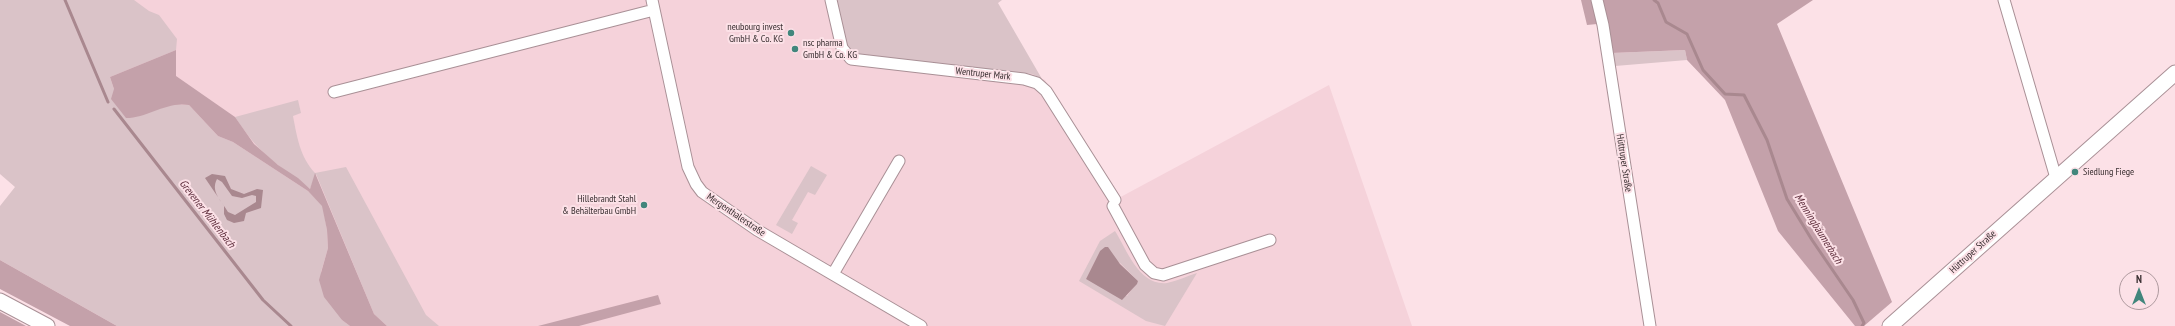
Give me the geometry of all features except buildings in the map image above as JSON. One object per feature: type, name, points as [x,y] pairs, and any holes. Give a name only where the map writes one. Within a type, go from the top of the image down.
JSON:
[{"type":"main road","name":"Hüttruper Straße","points":[[1890,326],[2175,74]]},
{"type":"main road","points":[[0,300],[47,326]]},
{"type":"street","name":"Wentruper Mark","points":[[831,0],[842,48],[851,59],[1024,78],[1037,83],[1046,90],[1114,203],[1145,265],[1154,273],[1163,275],[1270,240]]},
{"type":"street","name":"Hüttruper Straße","points":[[1597,0],[1603,25],[1650,326]]},
{"type":"street","points":[[2004,0],[2056,178]]},
{"type":"street","points":[[334,92],[653,5]]},
{"type":"street","name":"Mergenthalerstraße","points":[[653,5],[688,167],[696,184],[702,192],[757,230],[921,326]]},
{"type":"street","points":[[833,274],[899,161]]},
{"type":"shaded area","points":[[0,0],[134,0],[149,11],[159,15],[177,39],[176,50],[110,77],[114,89],[164,107],[172,104],[189,105],[218,136],[233,142],[308,191],[323,206],[328,248],[321,272],[342,320],[350,326],[117,326],[0,260],[0,206],[15,187],[0,174]]},
{"type":"shaded area","points":[[27,0],[835,0],[1024,74],[1032,74],[1045,80],[1115,200],[1329,85],[1412,326],[240,326]]},
{"type":"shaded area","points":[[835,0],[1002,0],[998,3],[1042,79],[1032,74],[859,55],[852,51],[844,39],[841,32]]},
{"type":"shaded area","points":[[1581,0],[1813,0],[1777,24],[1892,302],[1864,326],[1855,326],[1778,231],[1725,100],[1687,60],[1685,50],[1612,53],[1597,24],[1587,25]]},
{"type":"shaded area","points":[[176,50],[176,76],[235,117],[254,144],[278,165],[298,178],[310,189],[315,173],[374,314],[387,326],[350,326],[342,320],[324,297],[319,280],[328,248],[327,230],[322,206],[308,191],[233,142],[218,136],[189,105],[173,105],[142,115],[126,118],[111,99],[114,89],[110,77]]},
{"type":"shaded area","points":[[1685,50],[1687,60],[1615,66],[1612,53]]},
{"type":"shaded area","points":[[298,100],[301,113],[293,116],[300,146],[310,167],[315,173],[346,167],[426,315],[439,326],[387,326],[374,314],[316,174],[310,189],[265,155],[249,137],[235,117]]},
{"type":"shaded area","points":[[811,166],[827,175],[815,195],[808,192],[792,220],[798,223],[792,234],[776,225]]},
{"type":"shaded area","points":[[212,174],[225,176],[231,189],[244,194],[257,189],[263,190],[261,208],[246,213],[244,221],[234,223],[227,220],[224,214],[224,206],[205,178]],"holes":[[[217,179],[222,182],[232,196],[242,198],[252,195],[256,196],[256,202],[235,215],[228,212],[215,188]]]},
{"type":"shaded area","points":[[1115,231],[1129,257],[1141,273],[1149,279],[1157,282],[1167,283],[1197,273],[1165,326],[1146,321],[1079,281],[1100,241]],"holes":[[[1100,251],[1120,263],[1138,281],[1127,296],[1086,279]]]},
{"type":"shaded area","points":[[1105,247],[1108,247],[1120,264],[1138,281],[1122,300],[1086,279],[1100,251]]},
{"type":"shaded area","points":[[0,260],[117,326],[70,326],[0,289]]},
{"type":"shaded area","points":[[658,295],[661,304],[579,326],[538,326]]},
{"type":"shaded area","points":[[0,312],[26,326],[0,326]]},
{"type":"waterway","name":"Grevener Mühlenbach","points":[[65,0],[108,102]]},
{"type":"waterway","name":"Menningbäumerbach","points":[[1654,0],[1658,3],[1666,22],[1687,34],[1703,70],[1725,94],[1744,95],[1767,140],[1787,199],[1812,240],[1853,300],[1864,323],[1862,326]]},
{"type":"waterway","name":"Grevener Mühlenbach","points":[[114,109],[263,300],[291,326]]},
{"type":"place","name":"neubourg invest GmbH & Co. KG","points":[[791,33]]},
{"type":"place","name":"nsc pharma GmbH & Co. KG","points":[[795,49]]},
{"type":"place","name":"Siedlung Fiege","points":[[2075,172]]},
{"type":"place","name":"Hillebrandt Stahl & Behälterbau GmbH","points":[[644,205]]}]
